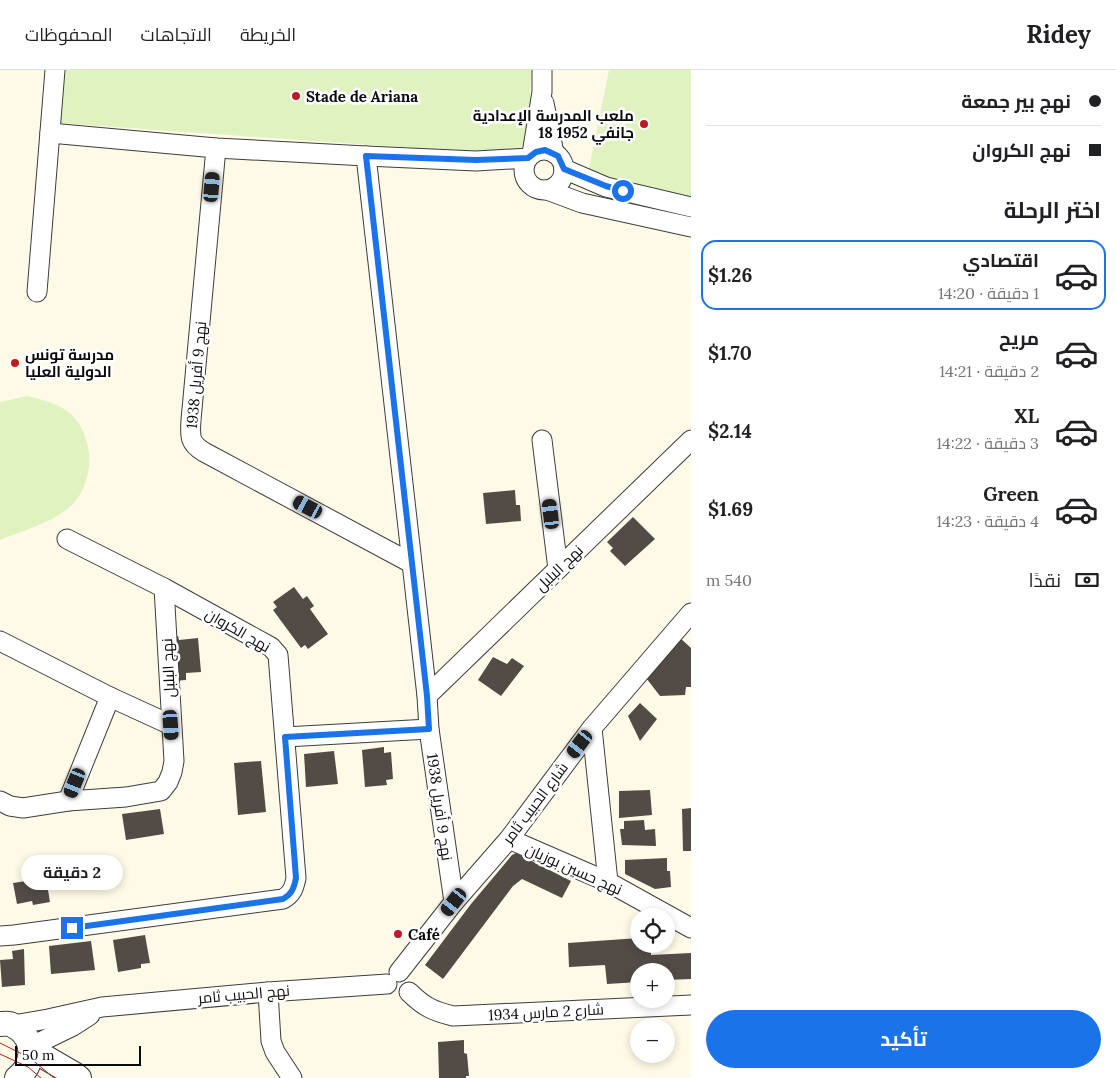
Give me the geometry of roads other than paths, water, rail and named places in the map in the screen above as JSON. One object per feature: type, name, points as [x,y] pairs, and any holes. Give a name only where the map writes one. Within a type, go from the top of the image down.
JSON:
[{"type":"street","points":[[37,292],[55,70]]},
{"type":"street","points":[[527,180],[524,166],[530,156],[542,92],[542,70]]},
{"type":"street","points":[[542,92],[554,153]]},
{"type":"street","points":[[50,133],[216,148],[476,160],[530,156],[545,150],[554,153],[561,160],[564,169],[560,182],[548,190]]},
{"type":"street","name":"نهج 9 أفريل 1938","points":[[216,148],[191,427],[192,440],[196,448],[412,562]]},
{"type":"street","name":"نهج 9 أفريل 1938","points":[[366,156],[427,696],[429,729],[454,902]]},
{"type":"street","points":[[476,160],[527,180],[538,190],[548,190],[582,203],[691,227]]},
{"type":"street","points":[[564,169],[606,186],[691,207]]},
{"type":"street","points":[[542,440],[558,569]]},
{"type":"street","name":"نهج البلبل","points":[[427,696],[691,440]]},
{"type":"street","name":"نهج الكروان","points":[[0,936],[14,936],[283,899],[289,896],[294,888],[296,878],[278,655],[271,647],[164,588],[67,539]]},
{"type":"street","name":"نهج البلبل","points":[[0,802],[23,808],[68,801],[126,797],[161,791],[168,782],[174,761],[164,588]]},
{"type":"street","name":"شارع الحبيب ثامر","points":[[393,978],[508,839],[592,728],[691,613]]},
{"type":"street","points":[[0,641],[171,725]]},
{"type":"street","points":[[68,801],[110,696]]},
{"type":"street","points":[[592,728],[608,882]]},
{"type":"street","points":[[285,737],[429,729]]},
{"type":"street","name":"نهج حسين بوزيان","points":[[508,839],[608,882],[691,928]]},
{"type":"street","name":"نهج الحبيب ثامر","points":[[6,1024],[48,1019],[102,1007],[268,992],[393,978]]},
{"type":"street","name":"شارع 2 مارس 1934","points":[[393,978],[390,991],[396,996],[405,995],[409,992],[433,1011],[453,1016],[691,1005]]},
{"type":"street","points":[[268,992],[272,1042],[275,1052],[292,1078]]},
{"type":"street","name":"نهج الحبيب ثامر","points":[[31,1048],[73,1026],[102,1007]]},
{"type":"street","points":[[6,1024],[24,1033],[31,1048],[79,1078]]},
{"type":"street","points":[[17,1078],[28,1067],[31,1048]]},
{"type":"tram line","points":[[0,1043],[30,1058],[54,1078]]},
{"type":"tram line","points":[[0,1054],[28,1067],[41,1078]]},
{"type":"place","name":"Stade de Ariana","points":[[296,96]]},
{"type":"place","name":"ملعب المدرسة الإعدادية 18 جانفي 1952","points":[[644,124]]},
{"type":"place","name":"مدرسة تونس الدولية العليا","points":[[15,363]]},
{"type":"place","name":"Café","points":[[398,934]]}]
